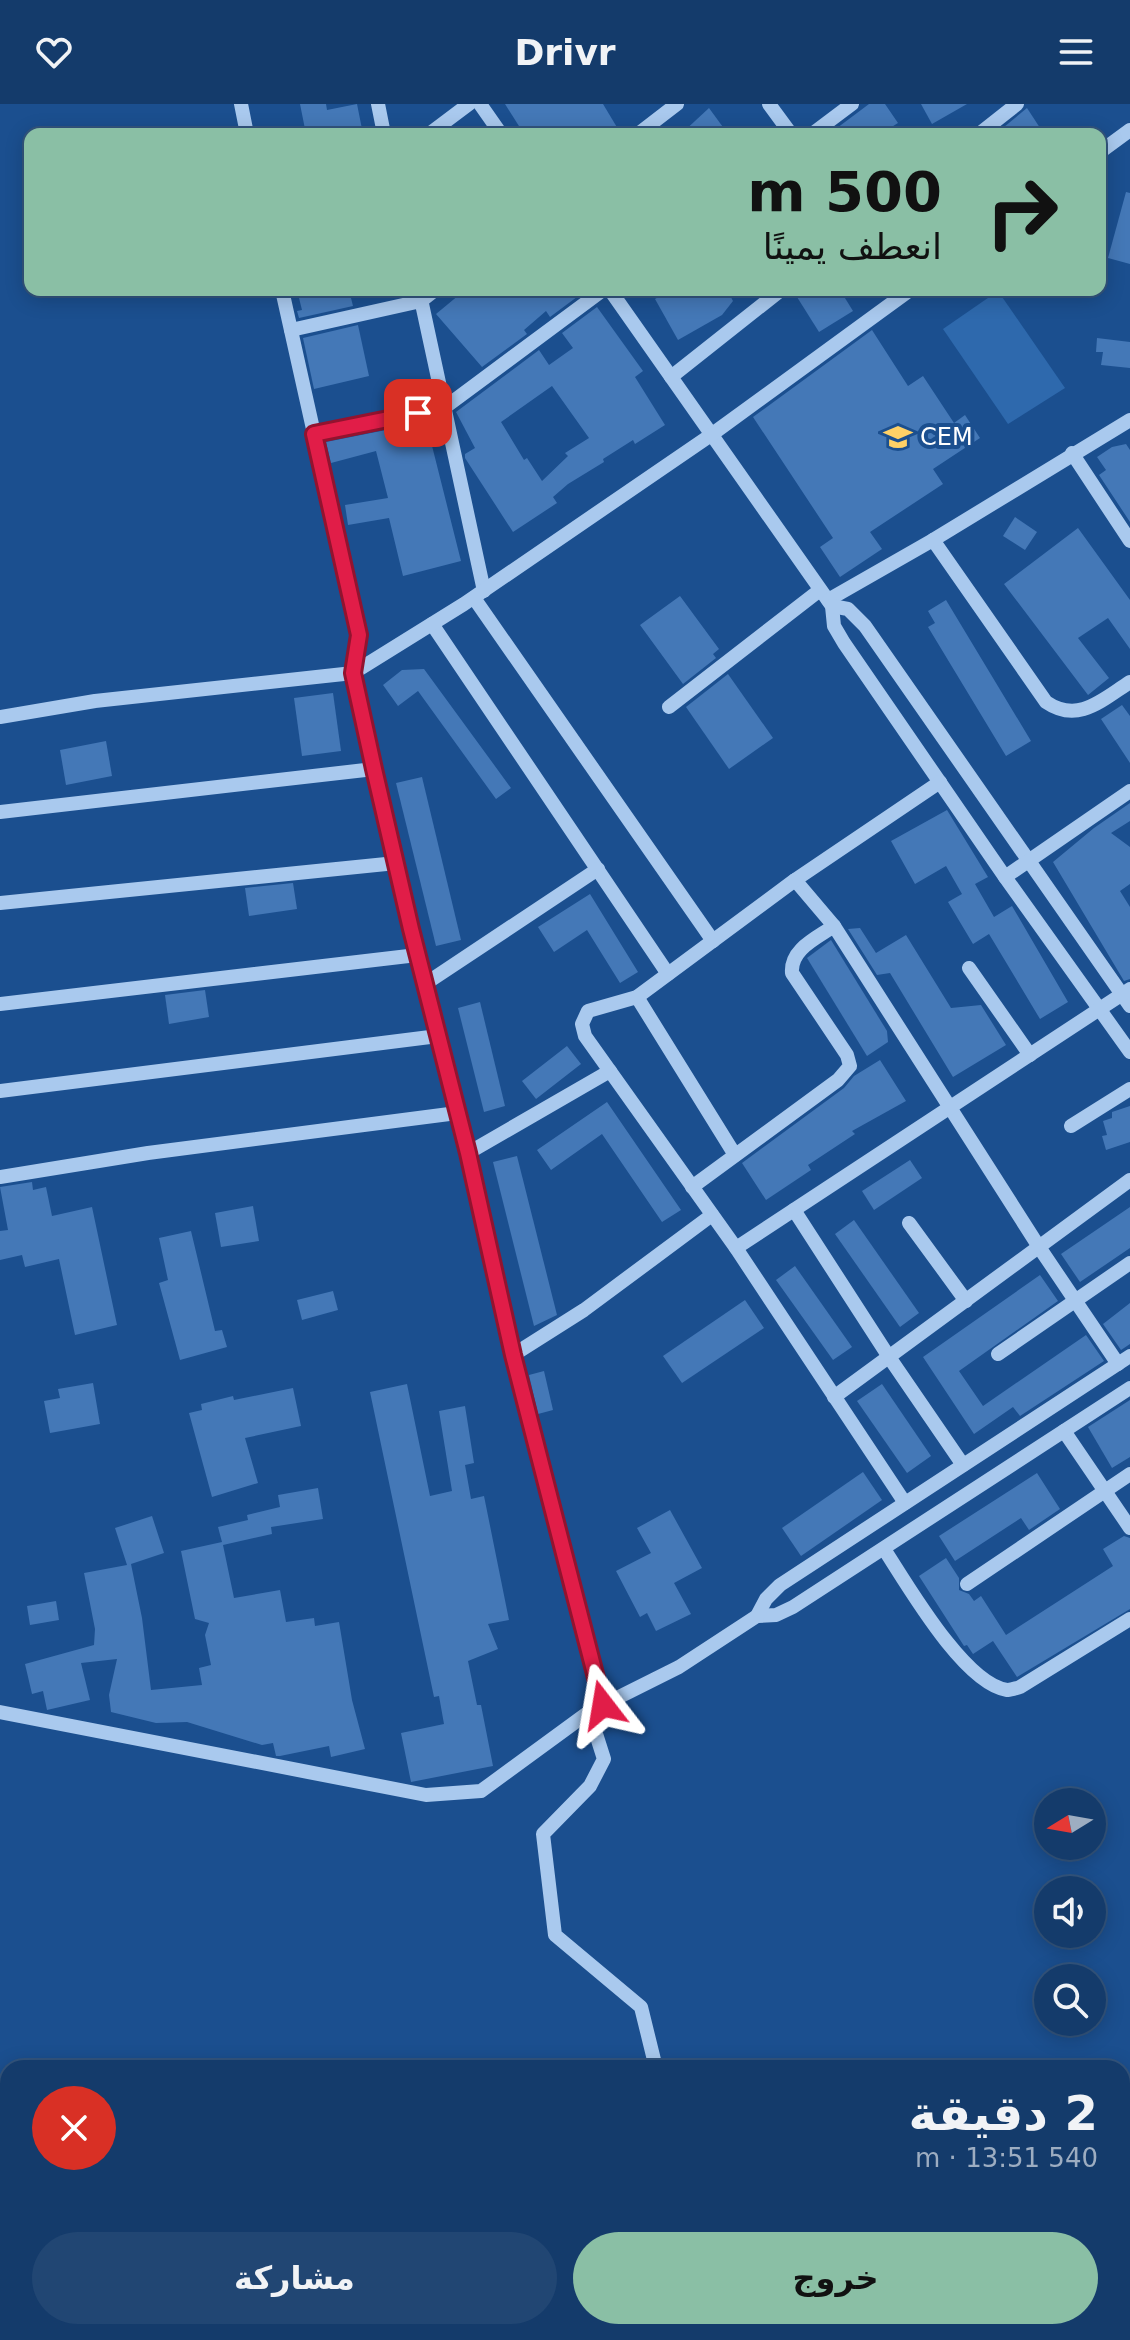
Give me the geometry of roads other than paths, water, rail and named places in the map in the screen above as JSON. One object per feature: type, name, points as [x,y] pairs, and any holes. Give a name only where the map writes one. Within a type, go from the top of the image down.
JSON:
[{"type":"street","points":[[241,104],[246,128]]},
{"type":"street","points":[[378,104],[383,128]]},
{"type":"street","points":[[437,128],[469,104]]},
{"type":"street","points":[[480,104],[497,128]]},
{"type":"street","points":[[646,128],[677,104]]},
{"type":"street","points":[[769,104],[787,128]]},
{"type":"street","points":[[820,128],[852,104]]},
{"type":"street","points":[[987,128],[1017,104]]},
{"type":"street","points":[[1106,148],[1130,130]]},
{"type":"street","points":[[283,296],[359,635],[353,673],[374,769],[417,955],[468,1153],[513,1355],[603,1705]]},
{"type":"street","points":[[291,330],[416,296]]},
{"type":"street","points":[[420,296],[479,594],[713,941]]},
{"type":"street","points":[[314,434],[444,408],[595,296]]},
{"type":"street","points":[[614,296],[827,599],[838,635],[1130,1052]]},
{"type":"street","points":[[671,377],[773,296]]},
{"type":"street","points":[[0,717],[95,701],[353,673],[479,594],[711,435],[902,296]]},
{"type":"street","points":[[669,707],[827,599],[933,540],[1130,420]]},
{"type":"street","points":[[1072,453],[1130,541]]},
{"type":"street","points":[[933,540],[1046,702],[1066,712],[1078,712],[1089,709],[1130,682]]},
{"type":"street","points":[[736,1248],[1100,1009],[1127,997],[865,626],[848,609],[827,599]]},
{"type":"street","points":[[432,624],[668,974]]},
{"type":"street","points":[[0,812],[374,769]]},
{"type":"street","points":[[905,1503],[736,1248],[585,1036],[582,1024],[588,1011],[637,997],[795,880],[940,782]]},
{"type":"street","points":[[1005,877],[1130,791]]},
{"type":"street","points":[[0,903],[396,863]]},
{"type":"street","points":[[425,984],[598,869]]},
{"type":"street","points":[[0,1712],[426,1795],[481,1791],[589,1712],[679,1667],[757,1616],[766,1599],[780,1585],[1124,1360],[1075,1300],[834,926],[795,880]]},
{"type":"street","points":[[692,1187],[838,1080],[850,1066],[847,1055],[792,973],[791,962],[797,952],[834,926]]},
{"type":"street","points":[[0,1004],[417,955]]},
{"type":"street","points":[[969,968],[1030,1055]]},
{"type":"street","points":[[637,997],[735,1155]]},
{"type":"street","points":[[0,1091],[438,1036]]},
{"type":"street","points":[[468,1153],[610,1071]]},
{"type":"street","points":[[1071,1126],[1130,1089]]},
{"type":"street","points":[[0,1177],[148,1153],[457,1113]]},
{"type":"street","points":[[834,1397],[1130,1180]]},
{"type":"street","points":[[794,1210],[963,1465]]},
{"type":"street","points":[[513,1355],[584,1310],[712,1215]]},
{"type":"street","points":[[909,1223],[966,1301]]},
{"type":"street","points":[[998,1354],[1130,1263]]},
{"type":"street","points":[[757,1616],[785,1612],[1130,1388]]},
{"type":"street","points":[[1064,1431],[1130,1528]]},
{"type":"street","points":[[967,1584],[1130,1474]]},
{"type":"street","points":[[884,1549],[954,1652],[986,1680],[1008,1690],[1020,1687],[1130,1619]]},
{"type":"street","points":[[589,1712],[604,1759],[590,1786],[543,1834],[555,1935],[641,2007],[654,2060]]},
{"type":"place","name":"CEM","points":[[898,437]]}]
